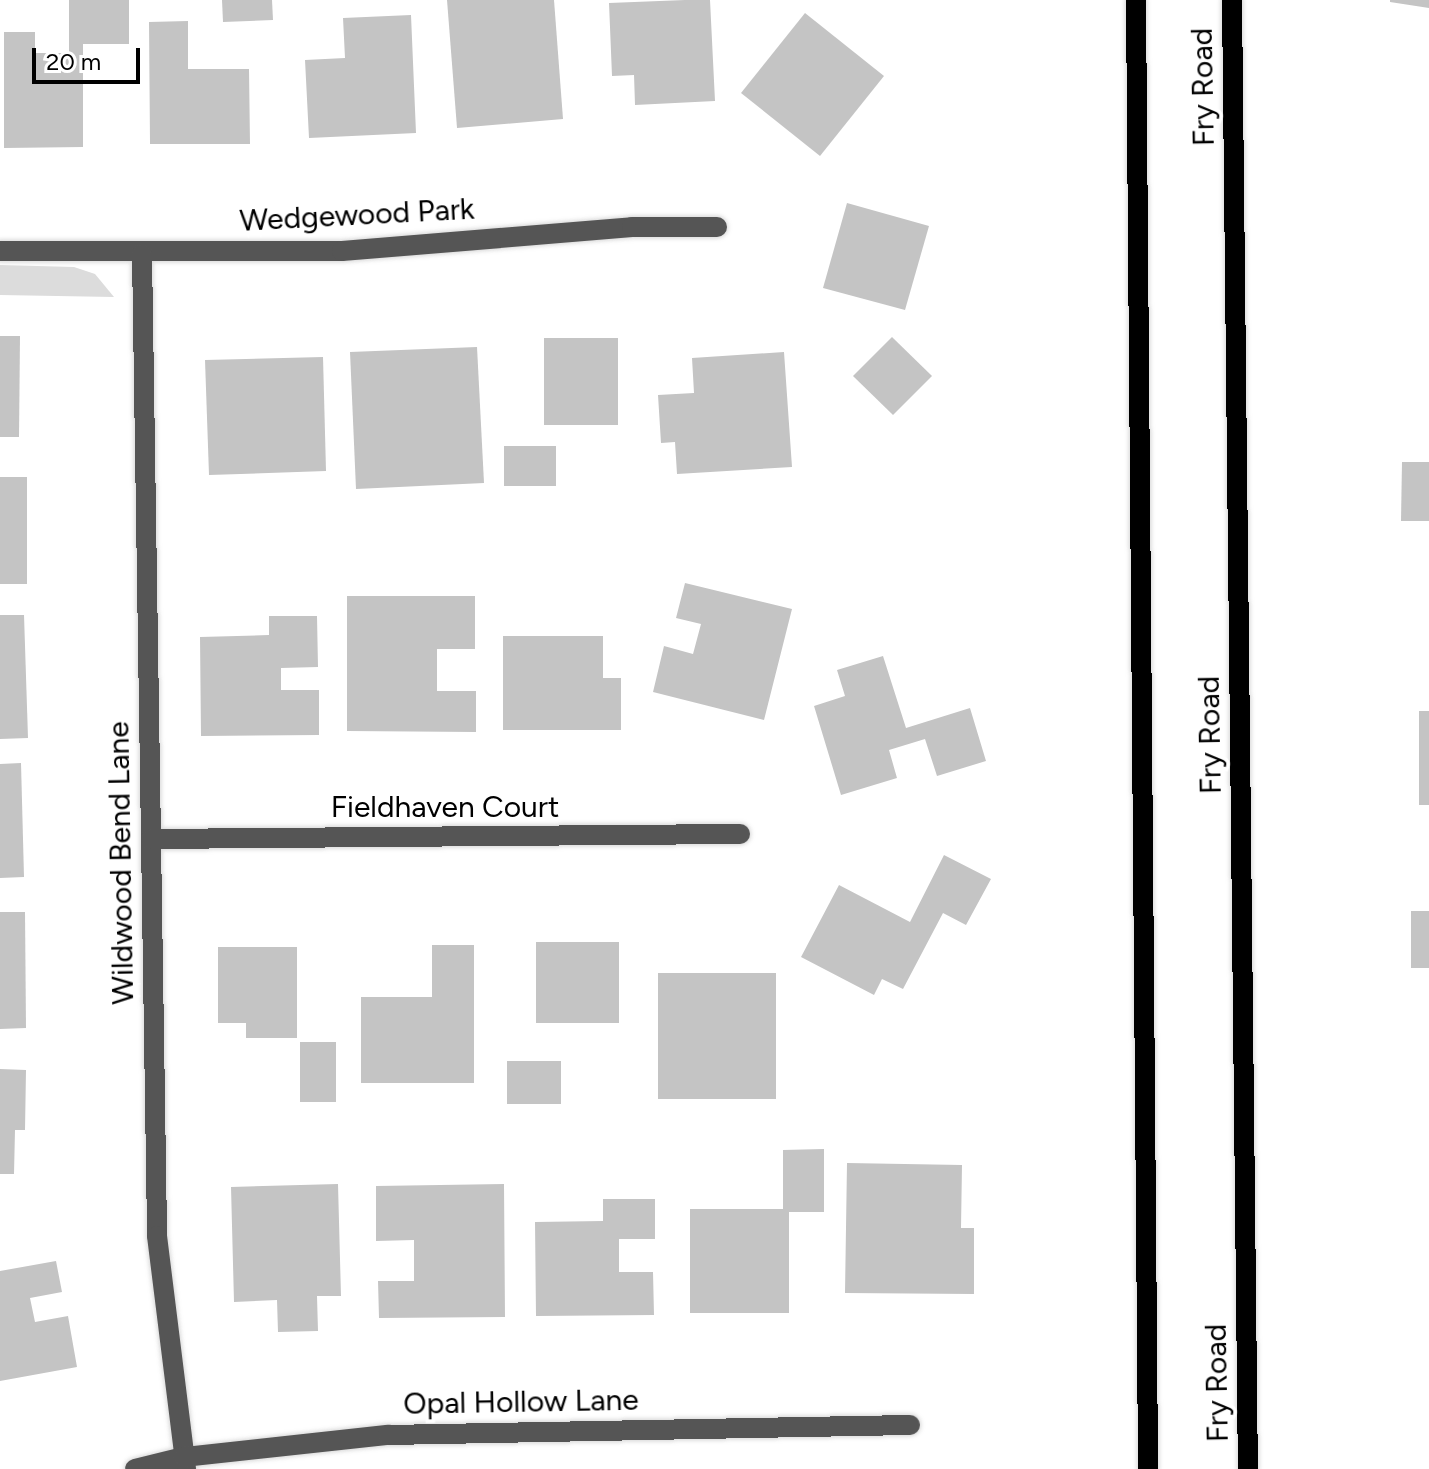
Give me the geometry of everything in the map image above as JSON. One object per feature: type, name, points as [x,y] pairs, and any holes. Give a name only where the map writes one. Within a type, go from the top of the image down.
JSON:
[{"type":"main road","points":[[1136,0],[1148,1469]]},
{"type":"main road","name":"Fry Road","points":[[1232,0],[1248,1469]]},
{"type":"street","name":"Wedgewood Park","points":[[0,251],[142,254],[342,251],[632,227],[717,227]]},
{"type":"street","name":"Wildwood Bend Lane","points":[[142,254],[157,1236],[185,1463]]},
{"type":"street","name":"Fieldhaven Court","points":[[151,839],[740,834]]},
{"type":"street","name":"Opal Hollow Lane","points":[[135,1469],[388,1435],[910,1425]]},
{"type":"shaded area","points":[[0,265],[74,267],[95,274],[114,297],[0,295]]},
{"type":"building","points":[[69,0],[129,0],[129,44],[83,44],[83,147],[4,148],[4,32],[35,32],[35,53],[69,53]]},
{"type":"building","points":[[222,0],[272,0],[273,20],[223,22]]},
{"type":"building","points":[[447,0],[554,0],[563,119],[457,128]]},
{"type":"building","points":[[710,0],[715,101],[635,105],[634,75],[612,76],[609,3]]},
{"type":"building","points":[[1429,0],[1429,8],[1390,2]]},
{"type":"building","points":[[805,13],[884,76],[820,156],[741,93]]},
{"type":"building","points":[[411,15],[416,133],[309,138],[305,60],[345,58],[343,18]]},
{"type":"building","points":[[188,21],[188,69],[249,69],[250,144],[150,144],[149,22]]},
{"type":"building","points":[[847,203],[929,226],[905,310],[823,288]]},
{"type":"building","points":[[0,336],[20,336],[19,437],[0,437]]},
{"type":"building","points":[[892,337],[932,376],[893,415],[853,376]]},
{"type":"building","points":[[544,338],[618,338],[618,425],[544,425]]},
{"type":"building","points":[[477,347],[484,483],[356,489],[350,352]]},
{"type":"building","points":[[784,352],[792,467],[677,474],[675,442],[661,443],[658,395],[694,393],[692,358]]},
{"type":"building","points":[[323,357],[326,471],[209,475],[205,360]]},
{"type":"building","points":[[504,446],[556,446],[556,486],[504,486]]},
{"type":"building","points":[[1402,462],[1429,462],[1429,521],[1401,521]]},
{"type":"building","points":[[0,477],[27,477],[27,584],[0,584]]},
{"type":"building","points":[[685,583],[792,609],[764,720],[653,692],[664,646],[693,654],[701,624],[676,618]]},
{"type":"building","points":[[347,596],[475,596],[475,649],[437,649],[437,691],[476,691],[476,732],[347,731]]},
{"type":"building","points":[[0,615],[24,615],[28,738],[0,739]]},
{"type":"building","points":[[269,616],[317,616],[318,667],[281,668],[281,690],[319,690],[319,735],[201,736],[200,637],[269,635]]},
{"type":"building","points":[[503,636],[603,636],[603,678],[621,678],[621,730],[503,730]]},
{"type":"building","points":[[883,656],[906,728],[970,708],[986,761],[937,776],[925,739],[889,750],[897,778],[841,795],[814,706],[845,696],[837,670]]},
{"type":"building","points":[[1419,711],[1429,711],[1429,805],[1419,805]]},
{"type":"building","points":[[21,763],[24,877],[0,878],[0,764]]},
{"type":"building","points":[[944,855],[991,879],[966,925],[943,913],[903,989],[882,979],[874,995],[801,957],[839,885],[910,922]]},
{"type":"building","points":[[1411,911],[1429,911],[1429,968],[1411,968]]},
{"type":"building","points":[[0,912],[25,912],[26,1028],[0,1029]]},
{"type":"building","points":[[536,942],[619,942],[619,1023],[536,1023]]},
{"type":"building","points":[[432,945],[474,945],[474,1083],[361,1083],[361,997],[432,997]]},
{"type":"building","points":[[218,947],[297,947],[297,1038],[246,1038],[246,1023],[218,1023]]},
{"type":"building","points":[[658,973],[776,973],[776,1099],[658,1099]]},
{"type":"building","points":[[300,1042],[336,1042],[336,1102],[300,1102]]},
{"type":"building","points":[[507,1061],[561,1061],[561,1104],[507,1104]]},
{"type":"building","points":[[0,1069],[26,1070],[25,1130],[15,1130],[14,1174],[0,1174]]},
{"type":"building","points":[[824,1149],[824,1212],[789,1212],[789,1313],[690,1313],[690,1209],[783,1209],[783,1150]]},
{"type":"building","points":[[847,1163],[962,1165],[961,1228],[974,1228],[974,1294],[845,1293]]},
{"type":"building","points":[[338,1184],[341,1296],[317,1296],[318,1331],[278,1332],[277,1300],[234,1302],[231,1187]]},
{"type":"building","points":[[504,1184],[505,1317],[379,1318],[378,1281],[414,1281],[414,1240],[376,1241],[376,1186]]},
{"type":"building","points":[[603,1199],[655,1199],[655,1239],[619,1239],[619,1272],[653,1272],[654,1315],[536,1316],[535,1222],[603,1221]]},
{"type":"building","points":[[56,1261],[62,1292],[30,1298],[35,1322],[68,1316],[77,1367],[0,1381],[0,1271]]}]
